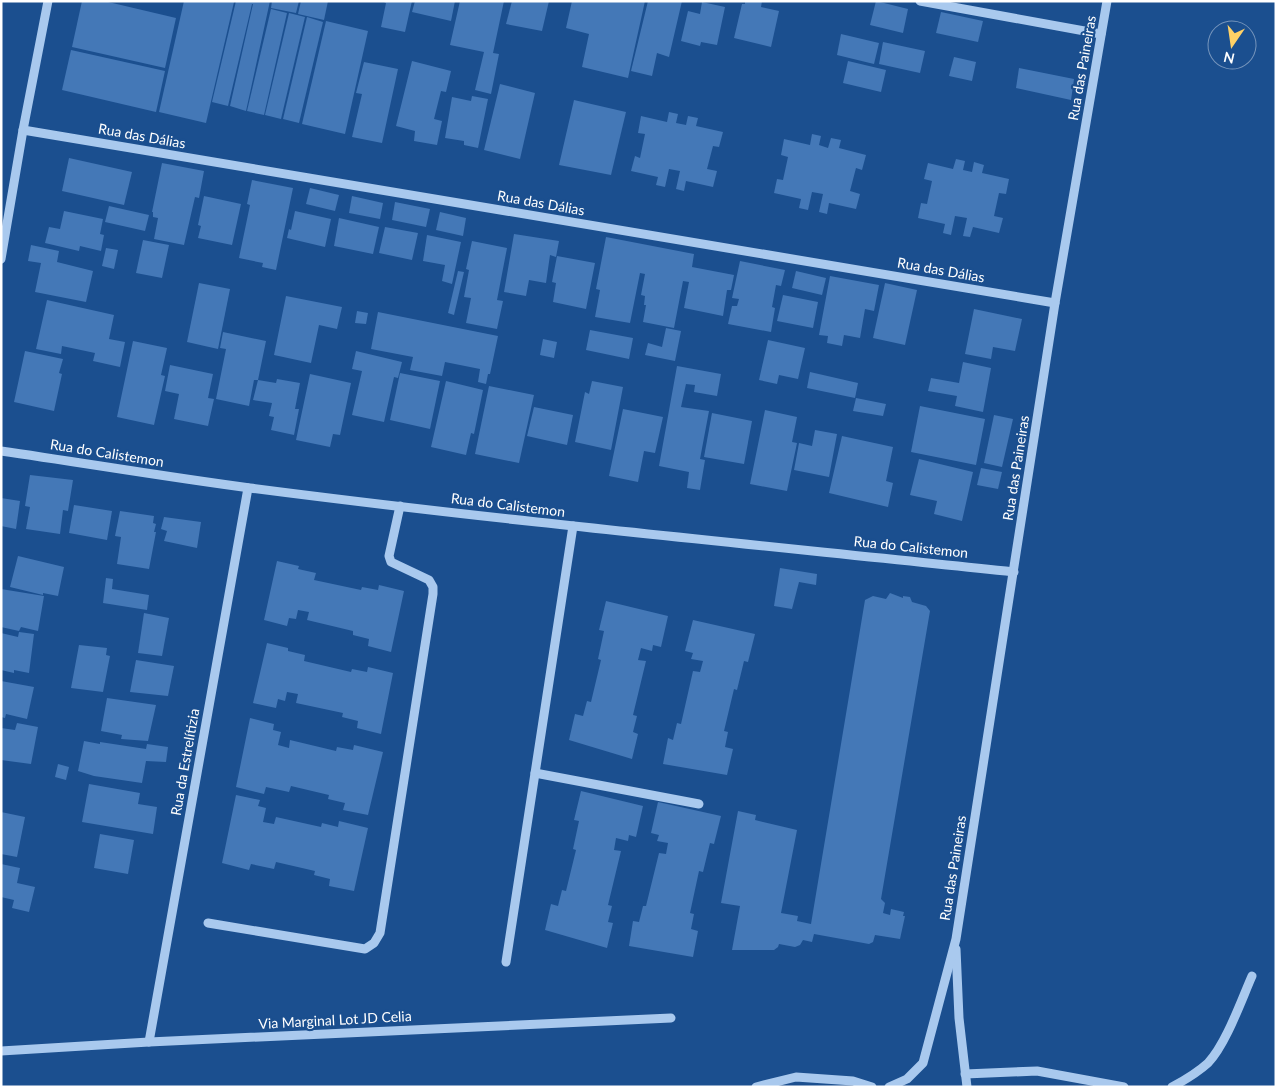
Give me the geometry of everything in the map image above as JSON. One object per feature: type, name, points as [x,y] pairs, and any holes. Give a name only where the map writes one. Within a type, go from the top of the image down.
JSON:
[{"type":"street","points":[[1,259],[48,1]]},
{"type":"street","points":[[920,1],[1101,34]]},
{"type":"street","name":"Rua das Paineiras","points":[[889,1087],[907,1079],[922,1063],[956,939],[1055,303],[1107,1]]},
{"type":"street","name":"Rua das Dálias","points":[[23,130],[1055,303]]},
{"type":"street","name":"Rua do Calistemon","points":[[1,451],[248,488],[572,526],[1014,572]]},
{"type":"street","name":"Rua da Estrelítizia","points":[[149,1042],[248,488]]},
{"type":"street","points":[[208,923],[365,948],[374,942],[380,933],[433,594],[433,587],[429,580],[391,562],[389,556],[400,506]]},
{"type":"street","points":[[506,962],[572,526]]},
{"type":"street","points":[[536,773],[699,804]]},
{"type":"street","name":"Rua das Paineiras","points":[[956,939],[959,1018],[967,1087]]},
{"type":"street","points":[[1172,1087],[1192,1076],[1209,1062],[1222,1041],[1252,976]]},
{"type":"street","name":"Via Marginal Lot JD Celia","points":[[1,1051],[149,1042],[671,1018]]},
{"type":"street","points":[[965,1074],[1037,1071],[1124,1087]]},
{"type":"street","points":[[756,1087],[796,1077],[853,1081],[872,1087]]},
{"type":"building","points":[[82,1],[104,1],[176,18],[165,68],[72,47]]},
{"type":"building","points":[[184,1],[234,2],[206,123],[159,112]]},
{"type":"building","points":[[236,1],[270,1],[246,111],[230,106],[253,4],[228,106],[212,102]]},
{"type":"building","points":[[272,1],[299,1],[296,13],[271,8]]},
{"type":"building","points":[[301,1],[328,1],[324,20],[298,14]]},
{"type":"building","points":[[382,1],[412,1],[405,32],[381,27],[386,3]]},
{"type":"building","points":[[415,1],[455,1],[451,21],[412,12]]},
{"type":"building","points":[[460,1],[504,1],[493,53],[499,54],[491,94],[475,90],[484,52],[450,45]]},
{"type":"building","points":[[512,1],[549,1],[542,31],[506,24]]},
{"type":"building","points":[[572,1],[645,1],[628,78],[582,67],[589,34],[566,28]]},
{"type":"building","points":[[648,1],[682,1],[669,57],[657,53],[652,76],[631,71]]},
{"type":"building","points":[[745,1],[762,1],[761,7],[779,11],[771,47],[734,38],[742,4],[745,4]]},
{"type":"building","points":[[876,1],[908,9],[903,33],[870,25]]},
{"type":"building","points":[[702,2],[725,7],[717,45],[701,42],[700,46],[681,41],[688,11],[700,14]]},
{"type":"building","points":[[271,9],[287,13],[264,115],[247,111]]},
{"type":"building","points":[[941,12],[983,21],[978,42],[936,33]]},
{"type":"building","points":[[289,13],[305,17],[281,119],[265,115]]},
{"type":"building","points":[[307,17],[323,22],[299,123],[283,119]]},
{"type":"building","points":[[326,21],[368,31],[345,134],[302,124]]},
{"type":"building","points":[[841,34],[879,43],[874,64],[837,55]]},
{"type":"building","points":[[883,42],[925,51],[920,73],[879,64]]},
{"type":"building","points":[[71,50],[165,71],[156,112],[62,90]]},
{"type":"building","points":[[954,57],[976,62],[972,81],[949,76]]},
{"type":"building","points":[[412,61],[451,71],[446,92],[441,91],[434,119],[442,121],[437,145],[414,141],[415,131],[396,126]]},
{"type":"building","points":[[848,61],[886,70],[881,92],[843,83]]},
{"type":"building","points":[[364,62],[398,69],[382,143],[352,137],[362,94],[356,93]]},
{"type":"building","points":[[1019,68],[1074,79],[1071,100],[1016,88]]},
{"type":"building","points":[[500,84],[535,93],[520,159],[484,150]]},
{"type":"building","points":[[472,96],[488,99],[478,148],[464,145],[464,141],[445,138],[452,97],[471,101]]},
{"type":"building","points":[[574,100],[626,112],[611,175],[559,165]]},
{"type":"building","points":[[669,112],[678,114],[676,123],[686,125],[688,116],[698,118],[696,126],[723,132],[719,147],[713,146],[707,169],[717,171],[713,187],[686,181],[684,191],[676,189],[680,171],[669,169],[665,187],[656,185],[658,177],[631,171],[635,156],[640,158],[645,134],[638,133],[641,116],[667,122]]},
{"type":"building","points":[[812,134],[821,136],[819,145],[828,148],[831,138],[841,140],[839,148],[866,155],[862,170],[856,168],[850,191],[860,194],[856,209],[829,203],[827,214],[819,212],[823,194],[812,192],[808,210],[799,208],[801,199],[774,193],[777,179],[783,180],[788,157],[781,155],[784,139],[810,145]]},
{"type":"building","points":[[69,158],[132,172],[124,205],[62,191]]},
{"type":"building","points":[[956,159],[965,161],[963,170],[972,172],[974,162],[984,165],[982,173],[1009,179],[1006,194],[999,193],[994,216],[1003,218],[999,233],[973,227],[970,237],[963,236],[967,218],[955,216],[951,235],[943,233],[945,224],[918,218],[921,203],[927,204],[932,181],[924,179],[928,163],[953,169]]},
{"type":"building","points":[[162,163],[204,171],[199,198],[195,197],[184,245],[154,239],[158,218],[153,217],[152,212]]},
{"type":"building","points":[[252,180],[293,188],[276,270],[262,267],[263,263],[239,258],[250,205],[247,204]]},
{"type":"building","points":[[310,188],[339,195],[335,211],[306,204]]},
{"type":"building","points":[[204,196],[241,204],[232,245],[198,238],[201,226],[198,225]]},
{"type":"building","points":[[352,196],[383,203],[380,219],[349,213]]},
{"type":"building","points":[[395,202],[430,209],[426,227],[392,220]]},
{"type":"building","points":[[109,206],[149,215],[145,231],[105,222]]},
{"type":"building","points":[[64,211],[103,219],[100,234],[104,235],[101,251],[80,246],[79,251],[45,243],[49,227],[60,229]]},
{"type":"building","points":[[295,211],[331,219],[325,247],[287,238],[289,229],[291,230]]},
{"type":"building","points":[[440,212],[466,218],[463,236],[436,230]]},
{"type":"building","points":[[339,218],[379,227],[373,254],[334,246]]},
{"type":"building","points":[[385,227],[418,233],[412,260],[379,253]]},
{"type":"building","points":[[514,234],[559,241],[556,257],[550,255],[546,283],[529,280],[526,296],[504,292]]},
{"type":"building","points":[[427,235],[461,242],[452,284],[442,281],[445,265],[423,261]]},
{"type":"building","points":[[606,237],[694,254],[692,267],[734,275],[731,290],[727,290],[723,316],[684,308],[689,282],[683,281],[674,328],[643,322],[646,305],[644,305],[645,296],[641,295],[645,274],[640,273],[630,323],[595,317],[600,290],[596,289]]},
{"type":"building","points":[[143,240],[169,245],[162,278],[136,273]]},
{"type":"building","points":[[472,241],[507,248],[497,300],[503,301],[497,329],[466,323],[471,298],[464,297],[469,270],[466,269]]},
{"type":"building","points":[[31,245],[59,251],[57,262],[93,271],[86,302],[35,292],[41,263],[28,261]]},
{"type":"building","points":[[106,248],[118,250],[114,269],[102,266]]},
{"type":"building","points":[[557,256],[595,263],[586,309],[553,302],[556,283],[552,282]]},
{"type":"building","points":[[740,261],[785,270],[781,286],[776,285],[772,307],[775,308],[771,332],[728,324],[732,306],[737,306],[739,299],[732,298]]},
{"type":"building","points":[[458,271],[464,272],[454,315],[448,313]]},
{"type":"building","points":[[796,271],[826,278],[822,295],[792,288]]},
{"type":"building","points":[[830,276],[879,285],[874,311],[865,309],[860,338],[844,335],[842,346],[827,343],[828,336],[819,335]]},
{"type":"building","points":[[199,283],[230,289],[218,349],[187,342]]},
{"type":"building","points":[[885,283],[917,290],[905,345],[873,338]]},
{"type":"building","points":[[783,295],[818,302],[813,328],[777,321]]},
{"type":"building","points":[[286,296],[342,307],[337,329],[319,325],[311,363],[274,355]]},
{"type":"building","points":[[47,300],[114,315],[109,339],[125,342],[120,367],[93,361],[95,353],[62,346],[61,354],[36,349]]},
{"type":"building","points":[[974,309],[1022,319],[1015,351],[993,347],[991,359],[965,354]]},
{"type":"building","points":[[357,311],[368,313],[366,324],[355,323]]},
{"type":"building","points":[[378,312],[498,336],[486,384],[478,382],[480,369],[445,362],[442,376],[410,370],[413,357],[371,349]]},
{"type":"building","points":[[666,328],[681,331],[675,361],[645,355],[648,343],[662,347]]},
{"type":"building","points":[[590,330],[633,338],[629,359],[586,350]]},
{"type":"building","points":[[223,332],[266,341],[258,380],[254,380],[249,406],[216,399],[226,349],[220,348]]},
{"type":"building","points":[[543,339],[557,342],[554,358],[540,355]]},
{"type":"building","points":[[768,340],[805,348],[798,379],[779,375],[777,384],[759,380]]},
{"type":"building","points":[[133,341],[167,348],[161,375],[165,376],[154,425],[117,417]]},
{"type":"building","points":[[25,351],[63,359],[59,373],[62,374],[54,411],[14,402]]},
{"type":"building","points":[[356,351],[402,362],[398,378],[394,377],[384,422],[352,415],[362,371],[352,369]]},
{"type":"building","points":[[963,362],[991,368],[983,412],[955,406],[957,396],[928,391],[931,378],[959,383]]},
{"type":"building","points":[[170,365],[213,374],[208,398],[214,399],[208,426],[174,419],[179,394],[165,391]]},
{"type":"building","points":[[677,366],[721,374],[717,396],[694,392],[695,385],[686,384],[681,407],[709,411],[700,459],[705,460],[700,490],[687,488],[689,472],[659,466]]},
{"type":"building","points":[[810,372],[858,383],[855,398],[807,388]]},
{"type":"building","points":[[400,373],[440,381],[430,429],[390,420]]},
{"type":"building","points":[[310,374],[351,383],[340,435],[333,434],[330,447],[296,440]]},
{"type":"building","points":[[277,379],[300,383],[295,409],[299,409],[294,435],[271,430],[274,417],[269,416],[272,403],[253,400],[258,380],[276,383]]},
{"type":"building","points":[[446,381],[483,390],[474,434],[471,433],[466,455],[431,447]]},
{"type":"building","points":[[592,381],[623,387],[611,450],[575,442],[585,392],[589,394]]},
{"type":"building","points":[[489,386],[534,395],[519,463],[475,454]]},
{"type":"building","points":[[856,398],[886,404],[883,416],[853,411]]},
{"type":"building","points":[[920,406],[985,419],[976,465],[911,452]]},
{"type":"building","points":[[534,407],[573,415],[567,445],[527,436]]},
{"type":"building","points":[[623,409],[663,417],[655,453],[644,451],[638,482],[609,476]]},
{"type":"building","points":[[765,410],[797,417],[792,442],[797,443],[787,491],[750,484]]},
{"type":"building","points":[[712,413],[752,421],[744,464],[704,457]]},
{"type":"building","points":[[994,415],[1013,419],[1002,467],[984,463]]},
{"type":"building","points":[[815,430],[837,434],[829,477],[794,470],[799,443],[812,446]]},
{"type":"building","points":[[842,436],[893,447],[886,481],[893,483],[888,507],[829,493]]},
{"type":"building","points":[[919,459],[973,472],[962,521],[934,514],[937,501],[910,495]]},
{"type":"building","points":[[981,468],[1002,472],[998,489],[977,485]]},
{"type":"building","points":[[30,475],[73,480],[68,511],[63,510],[60,534],[26,529],[30,507],[25,506]]},
{"type":"building","points":[[1,498],[20,501],[16,529],[1,526]]},
{"type":"building","points":[[74,505],[112,511],[107,540],[69,533]]},
{"type":"building","points":[[120,511],[154,516],[153,523],[156,524],[154,532],[156,532],[149,569],[117,564],[121,537],[115,536]]},
{"type":"building","points":[[164,517],[201,522],[197,548],[164,541],[167,531],[161,529]]},
{"type":"building","points":[[18,556],[64,567],[58,596],[43,593],[43,595],[10,587]]},
{"type":"building","points":[[277,561],[299,566],[298,569],[316,573],[314,580],[361,590],[362,587],[378,590],[379,585],[404,591],[391,652],[368,646],[369,639],[353,635],[353,631],[307,620],[309,612],[298,610],[296,619],[289,618],[287,626],[264,620]]},
{"type":"building","points":[[780,568],[817,574],[816,585],[799,582],[792,609],[774,606]]},
{"type":"building","points":[[106,578],[113,579],[112,589],[149,595],[147,610],[103,603]]},
{"type":"building","points":[[1,589],[44,596],[38,631],[21,627],[19,631],[1,627]]},
{"type":"building","points":[[890,593],[903,598],[903,596],[910,597],[912,602],[926,606],[930,611],[881,899],[885,903],[883,913],[890,915],[891,909],[904,912],[903,916],[905,916],[900,939],[875,935],[873,942],[869,944],[814,934],[812,942],[803,940],[800,945],[795,947],[779,944],[774,950],[732,950],[740,906],[721,903],[738,811],[756,815],[755,820],[797,830],[781,913],[798,916],[797,921],[811,924],[865,600],[873,596],[886,599]]},
{"type":"building","points":[[606,601],[668,616],[661,647],[653,645],[652,651],[641,648],[638,660],[646,661],[633,715],[637,716],[633,732],[638,734],[632,759],[569,740],[575,714],[583,716],[587,701],[591,702],[601,660],[598,659],[604,631],[599,630]]},
{"type":"building","points":[[144,613],[169,618],[162,656],[138,653]]},
{"type":"building","points":[[693,620],[755,634],[748,662],[744,661],[737,690],[734,689],[724,731],[728,732],[725,747],[733,749],[727,775],[663,764],[668,738],[673,740],[677,723],[681,724],[693,671],[700,672],[703,661],[691,659],[693,653],[685,651]]},
{"type":"building","points":[[19,632],[34,634],[29,673],[14,670],[14,673],[1,670],[1,633],[18,637]]},
{"type":"building","points":[[267,643],[288,648],[288,651],[305,655],[304,661],[351,672],[352,669],[367,672],[368,667],[393,673],[381,734],[357,728],[358,721],[342,717],[343,713],[296,703],[298,694],[287,692],[285,701],[278,699],[276,708],[253,703]]},
{"type":"building","points":[[79,645],[107,648],[106,655],[110,656],[103,692],[71,688]]},
{"type":"building","points":[[136,660],[174,666],[168,696],[130,692]]},
{"type":"building","points":[[1,681],[34,687],[27,719],[6,714],[5,718],[1,717]]},
{"type":"building","points":[[107,698],[156,705],[148,741],[121,739],[122,735],[101,731]]},
{"type":"building","points":[[250,718],[274,724],[273,730],[281,732],[278,745],[289,748],[290,740],[336,751],[337,747],[353,750],[354,745],[383,752],[368,815],[343,810],[345,803],[328,799],[329,795],[291,786],[289,792],[266,787],[264,794],[236,787]]},
{"type":"building","points":[[17,723],[38,727],[31,764],[1,760],[1,728],[15,730]]},
{"type":"building","points":[[84,741],[146,749],[147,744],[168,747],[166,762],[146,761],[142,783],[94,776],[78,771]]},
{"type":"building","points":[[58,764],[69,767],[66,780],[55,777]]},
{"type":"building","points":[[89,784],[140,793],[138,804],[157,807],[153,834],[82,822]]},
{"type":"building","points":[[581,791],[643,806],[636,837],[629,835],[628,841],[616,838],[614,850],[621,851],[608,905],[612,906],[608,922],[613,923],[607,948],[545,930],[551,904],[558,906],[562,890],[566,891],[576,850],[573,849],[579,821],[574,820]]},
{"type":"building","points":[[236,795],[260,800],[258,806],[266,808],[263,822],[274,824],[276,817],[321,827],[322,823],[338,827],[339,821],[368,828],[354,891],[329,886],[330,879],[314,875],[315,871],[276,862],[274,869],[251,864],[249,870],[222,863]]},
{"type":"building","points":[[658,802],[721,816],[714,844],[710,843],[703,872],[699,871],[690,913],[694,914],[691,929],[698,931],[693,957],[629,946],[633,921],[639,922],[643,906],[646,906],[659,853],[666,854],[668,843],[657,841],[659,835],[651,833]]},
{"type":"building","points":[[1,812],[25,817],[17,857],[1,854]]},
{"type":"building","points":[[100,834],[134,840],[128,874],[94,868]]},
{"type":"building","points":[[1,864],[20,868],[17,883],[35,887],[29,912],[12,908],[14,900],[1,897]]}]
